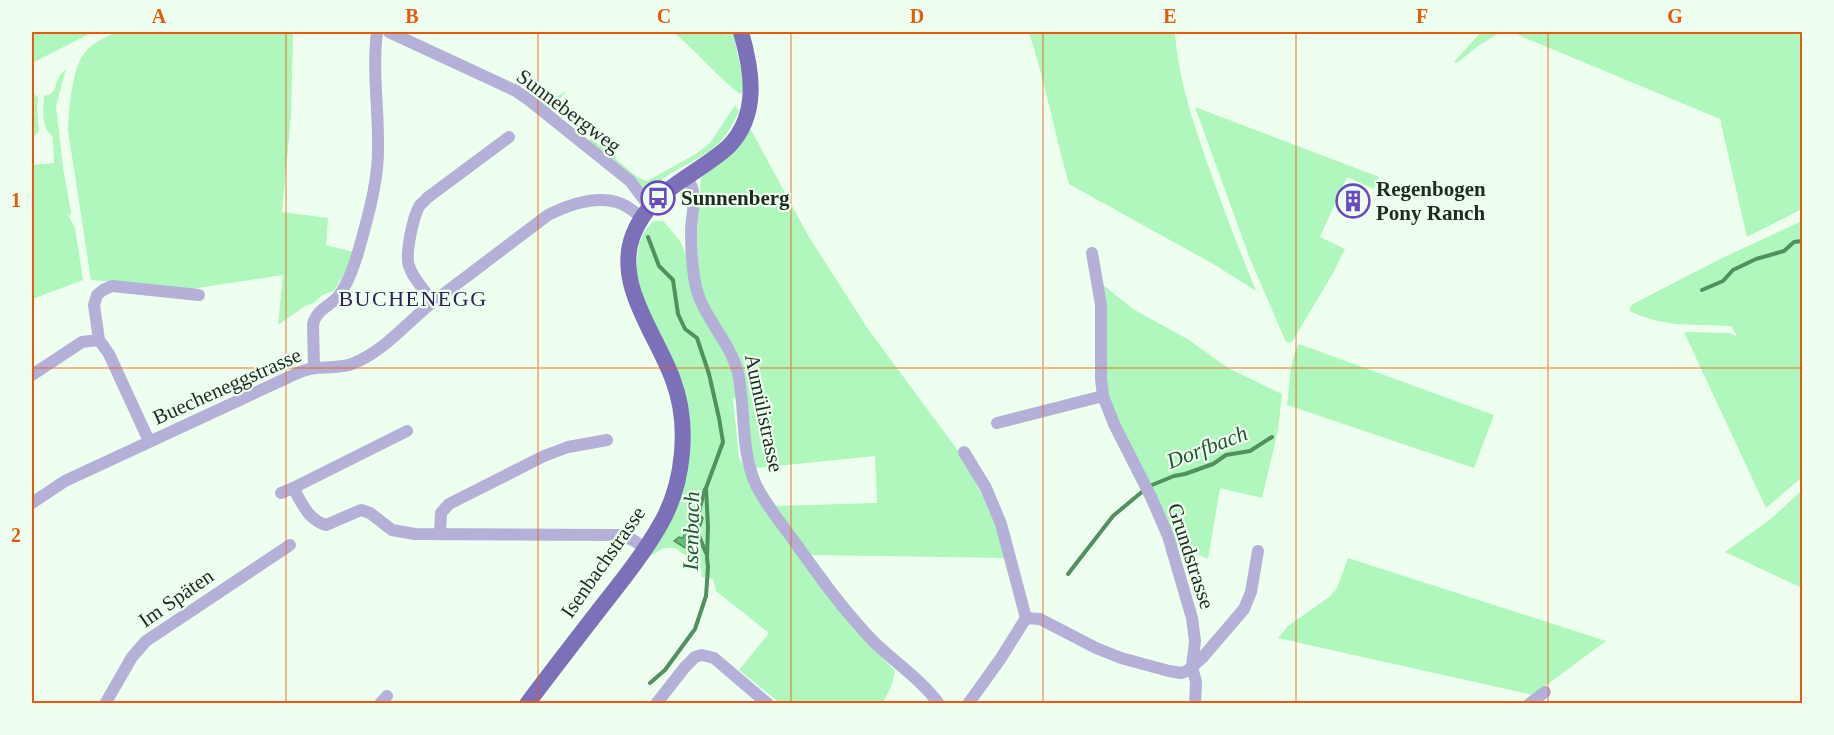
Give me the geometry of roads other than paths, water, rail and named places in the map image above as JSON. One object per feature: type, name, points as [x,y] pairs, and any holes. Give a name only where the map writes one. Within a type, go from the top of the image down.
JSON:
[{"type":"main road","points":[[686,177],[728,147],[745,122],[750,105],[752,83],[741,32]]},
{"type":"main road","name":"Isenbachstrasse","points":[[527,704],[645,548],[660,525],[672,498],[679,467],[682,430],[680,412],[674,381],[635,297],[630,279],[629,262],[633,235],[646,212],[668,189],[686,177]]},
{"type":"street","points":[[314,368],[313,324],[315,317],[318,312],[338,297],[346,283],[365,226],[377,172],[375,51],[377,32]]},
{"type":"street","name":"Sunnebergweg","points":[[389,32],[516,91],[529,100],[630,181],[646,212]]},
{"type":"street","points":[[433,302],[413,275],[408,264],[408,252],[416,214],[427,198],[509,137]]},
{"type":"street","name":"Aumülistrasse","points":[[686,177],[693,191],[691,231],[694,276],[698,295],[728,349],[738,373],[746,452],[756,484],[842,607],[887,655],[924,686],[939,704]]},
{"type":"street","name":"Buecheneggstrasse","points":[[32,503],[65,481],[289,377],[314,368],[350,364],[369,356],[383,347],[418,313],[548,215],[566,206],[585,201],[608,200],[646,212]]},
{"type":"street","name":"Grundstrasse","points":[[1092,253],[1101,305],[1103,396],[1114,424],[1168,536],[1192,618],[1195,641],[1192,667],[1196,682],[1195,704]]},
{"type":"street","points":[[149,441],[110,354],[99,340],[94,305],[97,295],[112,286],[199,295]]},
{"type":"street","points":[[32,375],[82,342],[99,340]]},
{"type":"street","points":[[997,423],[1103,396]]},
{"type":"street","points":[[407,431],[287,491],[316,522],[326,525],[362,510],[370,513],[392,530],[415,534],[619,535],[645,548]]},
{"type":"street","points":[[440,533],[441,513],[448,504],[544,456],[568,447],[606,440]]},
{"type":"street","points":[[964,452],[986,488],[1000,524],[1026,618],[968,704]]},
{"type":"street","name":"Im Späten","points":[[105,704],[132,657],[146,640],[291,545]]},
{"type":"street","points":[[1026,618],[1040,619],[1096,648],[1121,658],[1181,673],[1192,667],[1244,609],[1251,592],[1258,551]]},
{"type":"street","points":[[656,704],[685,667],[695,657],[702,655],[714,658],[768,704]]},
{"type":"street","points":[[1528,704],[1545,692]]},
{"type":"water","points":[[697,515],[703,518],[696,543],[687,549],[674,541],[679,537],[683,538],[685,529],[691,526]]},
{"type":"waterway","name":"Isenbach","points":[[648,237],[659,266],[673,280],[678,314],[685,329],[697,338],[709,374],[723,442],[706,488],[708,527],[706,596],[695,629],[665,670],[650,683]]},
{"type":"waterway","points":[[1702,290],[1723,281],[1733,270],[1756,259],[1784,251],[1794,242],[1802,241]]},
{"type":"waterway","name":"Dorfbach","points":[[1152,485],[1213,464],[1226,455],[1250,451],[1272,437]]},
{"type":"waterway","points":[[698,515],[705,489]]},
{"type":"waterway","name":"Dorfbach","points":[[1068,574],[1113,516],[1143,491]]},
{"type":"waterway","points":[[697,531],[706,553]]},
{"type":"place","name":"Sunnenberg","points":[[658,198]]},
{"type":"place","name":"Regenbogen Pony Ranch","points":[[1353,201]]},
{"type":"district","name":"BUCHENEGG","points":[[413,298]]}]
